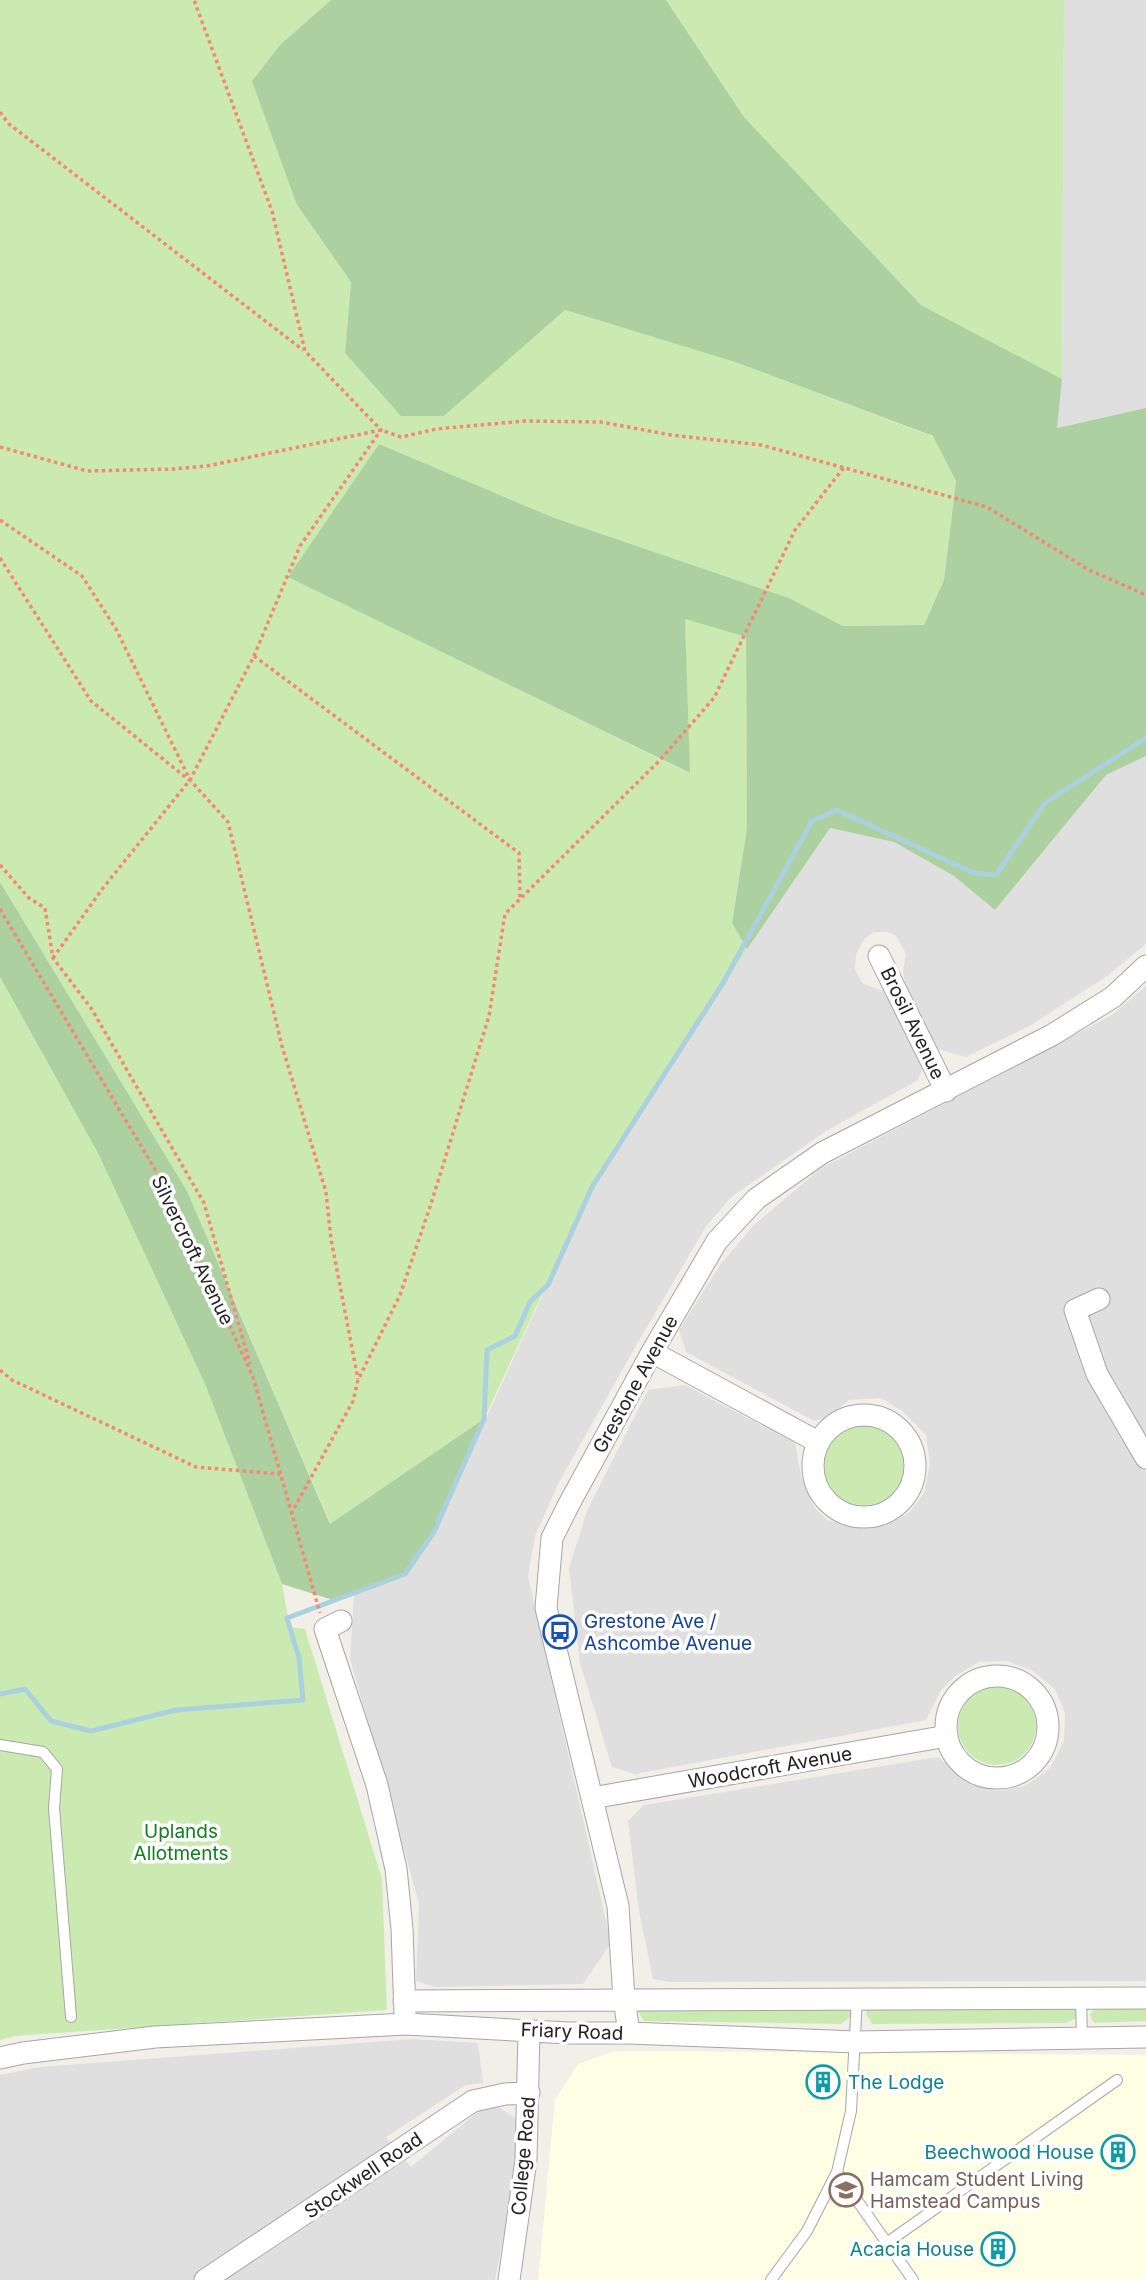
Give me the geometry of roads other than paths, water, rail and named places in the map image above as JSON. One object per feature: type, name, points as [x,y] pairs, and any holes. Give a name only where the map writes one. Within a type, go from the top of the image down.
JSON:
[{"type":"street","name":"Brosil Avenue","points":[[880,956],[946,1091]]},
{"type":"street","name":"Grestone Avenue","points":[[629,2033],[618,1906],[547,1608],[552,1538],[563,1515],[652,1352],[717,1241],[756,1199],[822,1153],[1052,1035],[1113,997],[1146,965]]},
{"type":"street","points":[[1100,1299],[1075,1310],[1097,1374],[1146,1458]]},
{"type":"street","points":[[652,1352],[818,1442]]},
{"type":"street","points":[[852,1417],[877,1417],[889,1422],[907,1440],[912,1452],[915,1464],[909,1489],[902,1500],[881,1514],[856,1516],[844,1513],[833,1507],[817,1487],[813,1462],[818,1442],[830,1428],[852,1417]]},
{"type":"street","points":[[331,1620],[325,1629],[377,1785],[396,1869],[402,1929],[406,2024]]},
{"type":"street","points":[[985,1677],[1010,1677],[1022,1682],[1040,1699],[1048,1723],[1048,1737],[1037,1759],[1016,1774],[1004,1777],[991,1777],[967,1768],[958,1759],[947,1736],[946,1724],[954,1699],[973,1682],[985,1677]]},
{"type":"street","name":"Woodcroft Avenue","points":[[593,1798],[947,1736]]},
{"type":"street","name":"Friary Road","points":[[404,2001],[1146,1998]]},
{"type":"street","name":"Friary Road","points":[[0,2058],[155,2037],[406,2024],[568,2033],[856,2042],[1146,2037]]},
{"type":"street","name":"College Road","points":[[509,2280],[526,2160],[529,2031]]},
{"type":"street","name":"Stockwell Road","points":[[205,2280],[473,2101],[505,2094],[529,2093]]},
{"type":"lane","points":[[0,1745],[43,1752],[57,1769],[54,1808],[71,2017]]},
{"type":"lane","points":[[771,2280],[807,2231],[837,2172],[851,2111],[858,1998]]},
{"type":"lane","points":[[1081,1999],[1082,2039]]},
{"type":"lane","points":[[888,2242],[1117,2080]]},
{"type":"lane","points":[[837,2172],[913,2280]]},
{"type":"waterway","points":[[0,1694],[25,1689],[51,1721],[91,1731],[176,1710],[303,1700],[299,1658],[287,1618],[405,1574],[434,1532],[484,1419],[487,1350],[515,1336],[530,1302],[548,1285],[592,1187],[723,983],[812,821],[837,810],[974,873],[996,875],[1045,803],[1146,738]]},
{"type":"place","name":"Grestone Ave / Ashcombe Avenue","points":[[560,1632]]},
{"type":"place","name":"The Lodge","points":[[823,2082]]},
{"type":"place","name":"Beechwood House","points":[[1118,2152]]},
{"type":"place","name":"Hamcam Student Living Hamstead Campus","points":[[846,2190]]},
{"type":"place","name":"Acacia House","points":[[998,2249]]},
{"type":"park label","name":"Uplands Allotments","points":[[181,1842]]}]
